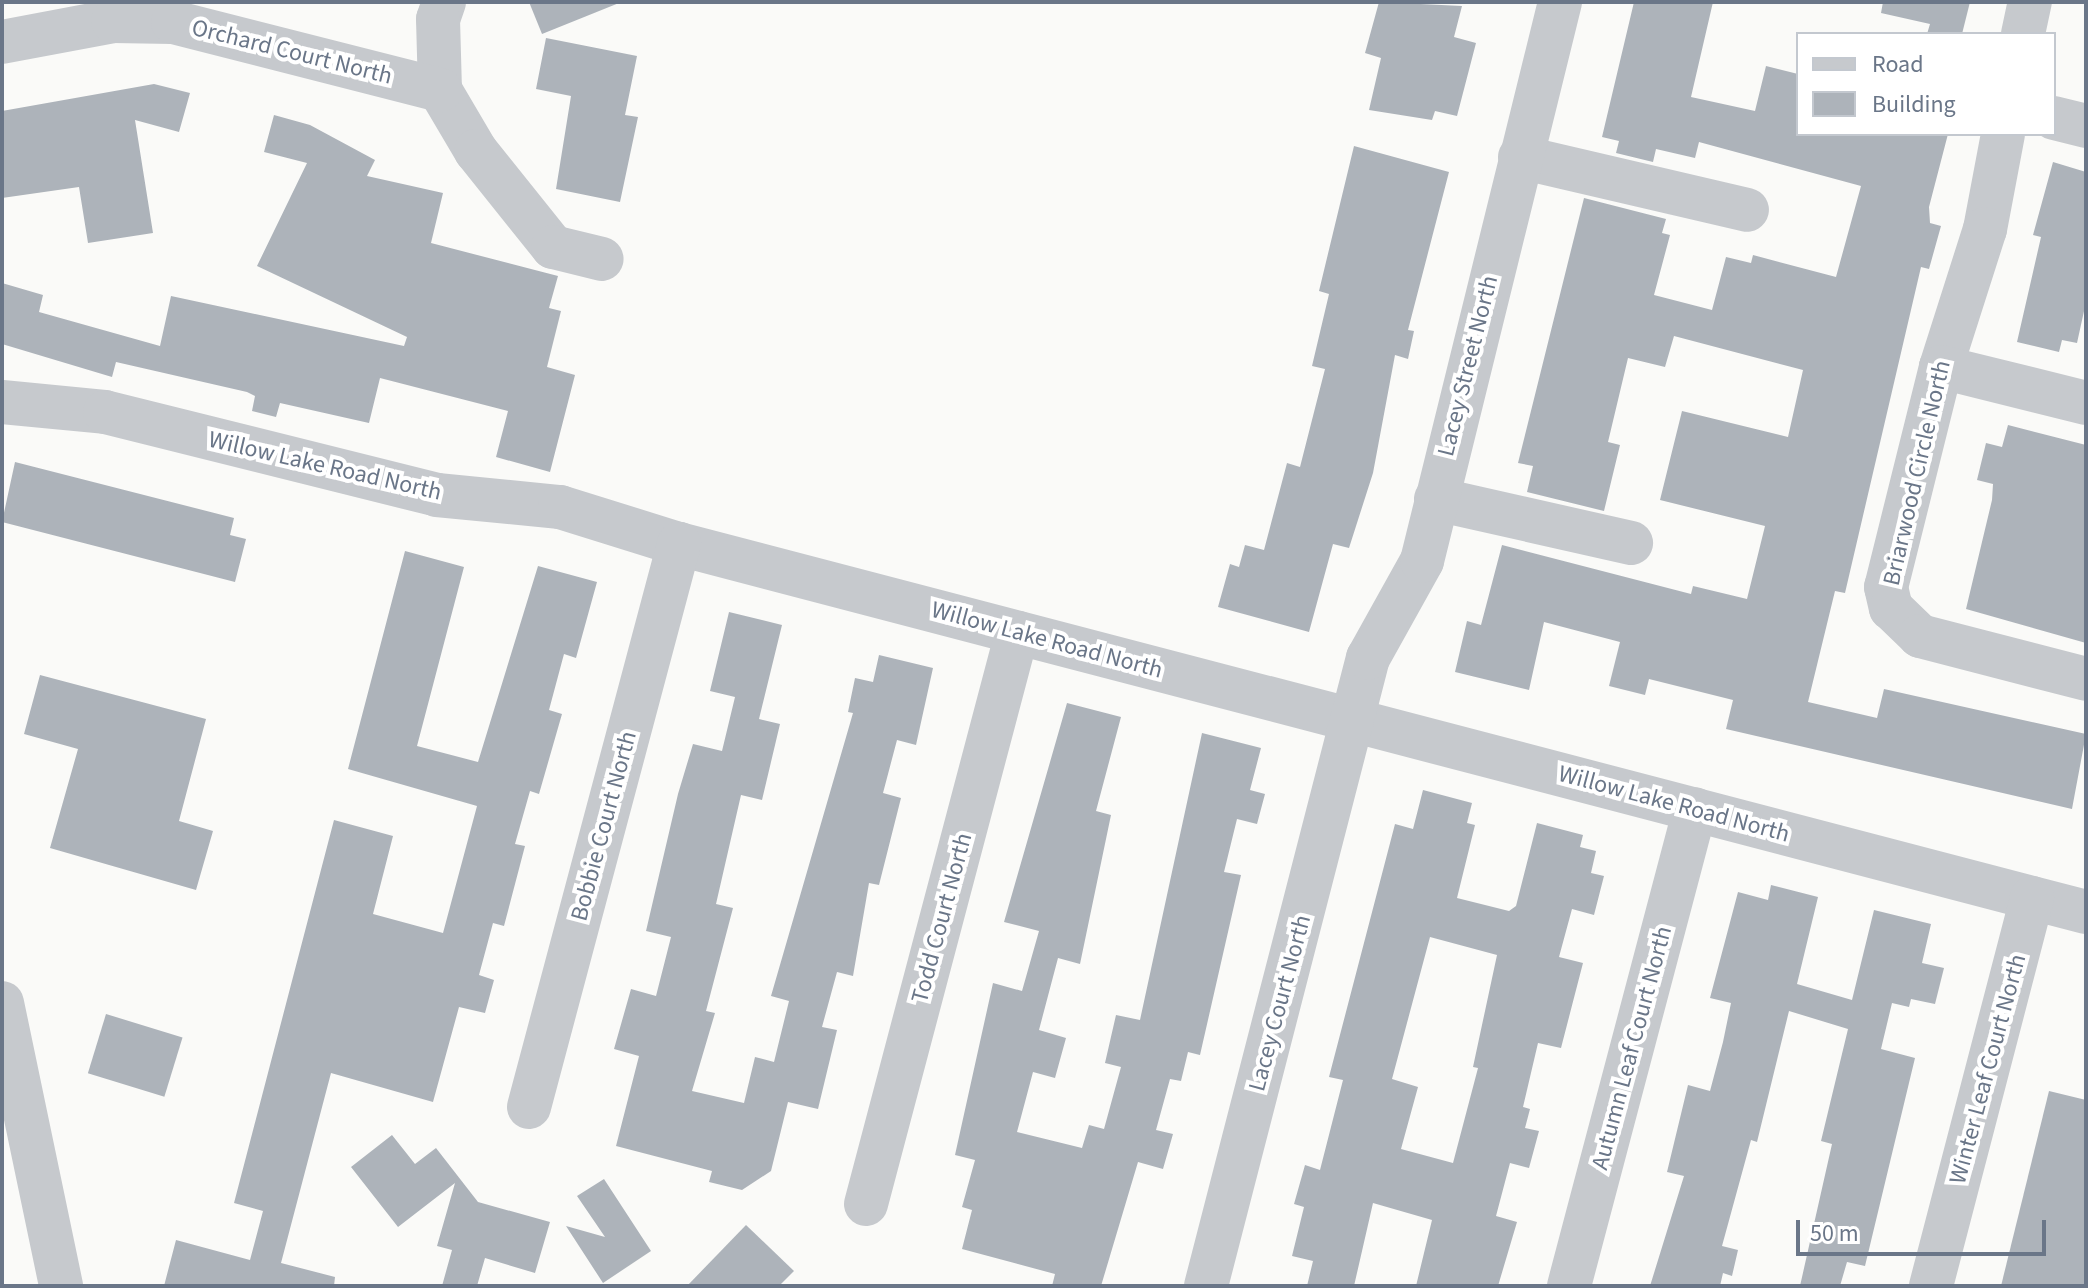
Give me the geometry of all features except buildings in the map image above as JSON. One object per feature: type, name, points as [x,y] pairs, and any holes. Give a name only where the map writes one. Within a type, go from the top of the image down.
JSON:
[{"type":"street","points":[[444,2],[438,19],[440,90],[476,151],[553,247],[602,259]]},
{"type":"street","name":"Lacey Street North","points":[[1354,720],[1368,658],[1422,561],[1560,2]]},
{"type":"street","points":[[2023,32],[2030,2]]},
{"type":"street","name":"Orchard Court North","points":[[2,42],[145,10],[440,90]]},
{"type":"street","points":[[2056,118],[2086,126]]},
{"type":"street","name":"Briarwood Circle North","points":[[2003,136],[1981,242],[1941,367],[1886,587],[1891,608],[1920,636],[2086,679]]},
{"type":"street","points":[[1520,157],[1747,210]]},
{"type":"street","points":[[1941,367],[2086,403]]},
{"type":"street","name":"Willow Lake Road North","points":[[2,402],[105,412],[437,495],[560,507],[679,544],[2086,912]]},
{"type":"street","points":[[1436,499],[1631,543]]},
{"type":"street","name":"Bobbie Court North","points":[[529,1107],[679,544]]},
{"type":"street","name":"Todd Court North","points":[[866,1204],[1017,633]]},
{"type":"street","name":"Lacey Court North","points":[[1206,1286],[1354,720]]},
{"type":"street","name":"Autumn Leaf Court North","points":[[1569,1286],[1695,809]]},
{"type":"street","name":"Winter Leaf Court North","points":[[1931,1286],[2032,898]]},
{"type":"street","points":[[2,1003],[61,1286]]}]
